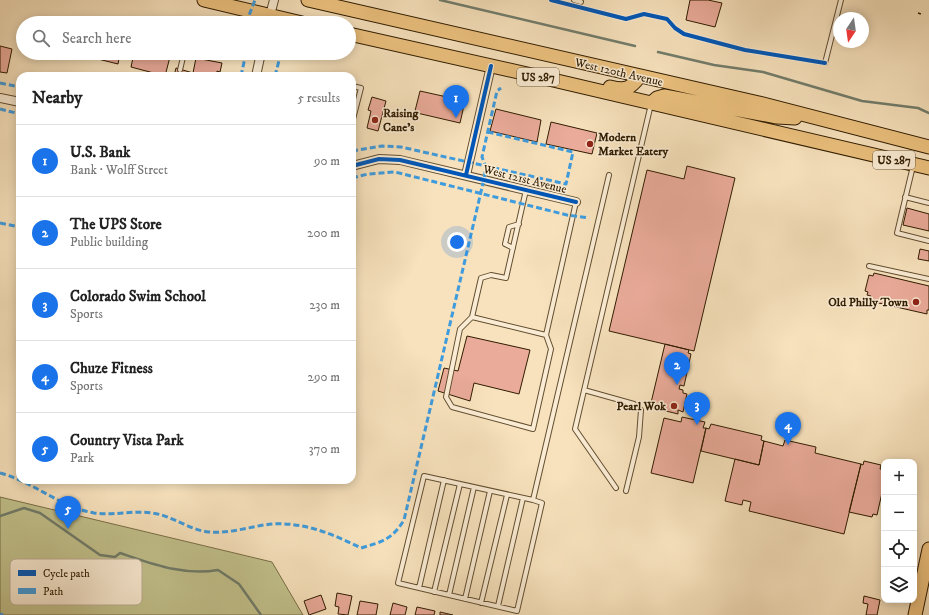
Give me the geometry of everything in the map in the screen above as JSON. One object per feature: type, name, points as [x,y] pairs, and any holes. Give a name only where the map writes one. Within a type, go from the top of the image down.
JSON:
[{"type":"main road","points":[[204,0],[259,16]]},
{"type":"main road","name":"West 120th Avenue","points":[[308,0],[823,119],[928,146]]},
{"type":"main road","name":"West 120th Avenue","points":[[356,36],[929,168]]},
{"type":"main road","points":[[493,66],[514,64],[621,90],[631,87],[640,76]]},
{"type":"main road","points":[[651,103],[657,98],[664,96],[778,117],[823,119]]},
{"type":"main road","points":[[915,615],[929,549]]},
{"type":"street","points":[[270,16],[274,0]]},
{"type":"street","points":[[257,72],[259,60]]},
{"type":"street","points":[[466,175],[493,66]]},
{"type":"street","points":[[0,98],[16,102]]},
{"type":"street","name":"West 121st Avenue","points":[[356,165],[371,160],[390,159],[466,175],[576,202]]},
{"type":"lane","points":[[574,0],[580,2]]},
{"type":"lane","points":[[825,63],[841,0]]},
{"type":"lane","points":[[180,70],[182,60]]},
{"type":"lane","points":[[356,87],[361,88],[356,107]]},
{"type":"lane","points":[[616,488],[575,429],[651,103]]},
{"type":"lane","points":[[913,165],[897,233],[929,240]]},
{"type":"lane","points":[[533,500],[609,175]]},
{"type":"lane","points":[[526,190],[506,278],[490,276],[481,278],[472,317],[460,329],[446,397],[452,408],[533,429],[551,349],[546,335],[576,202]]},
{"type":"lane","points":[[905,197],[929,203]]},
{"type":"lane","points":[[513,248],[505,244],[509,227],[519,224]]},
{"type":"lane","points":[[869,266],[929,279]]},
{"type":"lane","points":[[472,317],[546,335]]},
{"type":"lane","points":[[584,390],[634,404],[641,410],[639,437],[626,491]]},
{"type":"lane","points":[[424,476],[523,498],[542,503],[517,611],[398,583],[424,476]]},
{"type":"lane","points":[[419,588],[444,480]]},
{"type":"lane","points":[[434,592],[460,484]]},
{"type":"lane","points":[[449,595],[474,487]]},
{"type":"lane","points":[[465,599],[490,491]]},
{"type":"lane","points":[[481,603],[507,494]]},
{"type":"lane","points":[[498,606],[523,498]]},
{"type":"green space","points":[[0,497],[272,562],[303,615],[0,615]]},
{"type":"building","points":[[690,0],[708,0],[722,3],[715,27],[686,20]]},
{"type":"building","points":[[0,46],[12,49],[7,73],[0,72]]},
{"type":"building","points":[[102,60],[119,60],[118,64]]},
{"type":"building","points":[[132,60],[169,60],[166,72],[150,72],[131,67]]},
{"type":"building","points":[[196,60],[206,60],[222,63],[220,72],[193,72]]},
{"type":"building","points":[[176,68],[190,72],[175,72]]},
{"type":"building","points":[[420,91],[465,101],[460,123],[417,113],[415,111]]},
{"type":"building","name":"Raising Cane's","points":[[372,97],[386,101],[378,131],[367,128],[371,111],[368,110]]},
{"type":"building","points":[[496,109],[541,120],[537,142],[490,131]]},
{"type":"building","points":[[551,122],[597,133],[592,154],[546,144]]},
{"type":"building","points":[[687,166],[735,178],[694,351],[609,331],[647,170],[684,179]]},
{"type":"building","points":[[907,208],[929,214],[929,231],[903,225]]},
{"type":"building","points":[[920,249],[929,251],[929,261],[918,259]]},
{"type":"building","points":[[874,273],[929,286],[929,310],[927,310],[927,314],[870,301],[871,296],[867,295],[868,292],[865,291],[869,275],[873,276]]},
{"type":"building","points":[[467,336],[530,350],[519,394],[474,383],[470,401],[438,391],[444,368],[458,371]]},
{"type":"building","points":[[665,344],[689,350],[688,353],[691,354],[684,386],[680,385],[679,389],[683,390],[683,393],[687,394],[683,412],[678,410],[678,414],[650,407]]},
{"type":"building","points":[[682,417],[705,422],[703,428],[706,428],[693,483],[651,473],[664,418],[681,422]]},
{"type":"building","points":[[711,424],[762,436],[761,440],[764,441],[759,465],[701,451],[706,428],[709,429]]},
{"type":"building","points":[[785,440],[816,447],[815,453],[861,464],[844,534],[749,511],[751,502],[743,500],[742,505],[725,501],[735,459],[759,465],[764,441],[783,446]]},
{"type":"building","points":[[864,461],[881,465],[881,497],[877,515],[873,514],[872,517],[849,512],[861,464],[863,465]]},
{"type":"building","points":[[337,593],[352,596],[348,615],[338,614],[339,607],[335,606]]},
{"type":"building","points":[[321,595],[326,609],[309,615],[304,601]]},
{"type":"building","points":[[864,596],[880,600],[877,615],[866,615],[868,604],[863,603]]},
{"type":"building","points":[[360,601],[378,604],[376,615],[357,615]]},
{"type":"building","points":[[393,603],[407,607],[405,615],[390,615]]},
{"type":"building","points":[[417,607],[435,611],[434,615],[415,615]]},
{"type":"building","points":[[440,612],[453,615],[440,615]]},
{"type":"waterway","points":[[440,0],[635,46]]},
{"type":"waterway","points":[[658,52],[714,65],[763,72],[862,101],[918,108],[929,113]]},
{"type":"waterway","points":[[0,516],[24,508],[40,513],[100,555],[115,557],[120,553],[138,559]]},
{"type":"waterway","points":[[142,560],[180,570],[218,570],[239,584],[261,615]]},
{"type":"marked path","points":[[249,16],[255,0]]},
{"type":"marked path","points":[[242,72],[244,60]]},
{"type":"marked path","points":[[276,72],[279,60]]},
{"type":"marked path","points":[[0,83],[16,86]]},
{"type":"marked path","points":[[28,484],[58,500],[82,510],[101,514],[137,512],[159,514],[202,531],[209,532],[233,531],[272,524],[295,525],[318,530],[361,548],[380,542],[395,532],[404,520],[484,179],[486,167],[482,157],[497,91],[501,88]]},
{"type":"marked path","points":[[0,109],[16,113]]},
{"type":"marked path","points":[[356,150],[382,146],[401,147],[566,184],[573,152],[488,132]]},
{"type":"marked path","points":[[356,177],[368,174],[395,172],[567,215],[589,218]]},
{"type":"marked path","points":[[0,223],[16,226]]},
{"type":"marked path","points":[[0,473],[16,479]]},
{"type":"cycle path","points":[[551,0],[626,19],[644,14],[667,19],[675,28],[684,34],[745,50],[825,63]]},
{"type":"cycle path","points":[[466,175],[491,66]]},
{"type":"cycle path","points":[[356,165],[379,159],[400,160],[576,202]]},
{"type":"place","name":"U.S. Bank","points":[[456,118]]},
{"type":"place","name":"Raising Cane's","points":[[375,120]]},
{"type":"place","name":"Modern Market Eatery","points":[[590,144]]},
{"type":"place","name":"Old Philly Town","points":[[916,302]]},
{"type":"place","name":"The UPS Store","points":[[677,385]]},
{"type":"place","name":"Pearl Wok","points":[[674,406]]},
{"type":"place","name":"Colorado Swim School","points":[[697,425]]},
{"type":"place","name":"Chuze Fitness","points":[[788,445]]},
{"type":"place","name":"Country Vista Park","points":[[68,529]]}]
